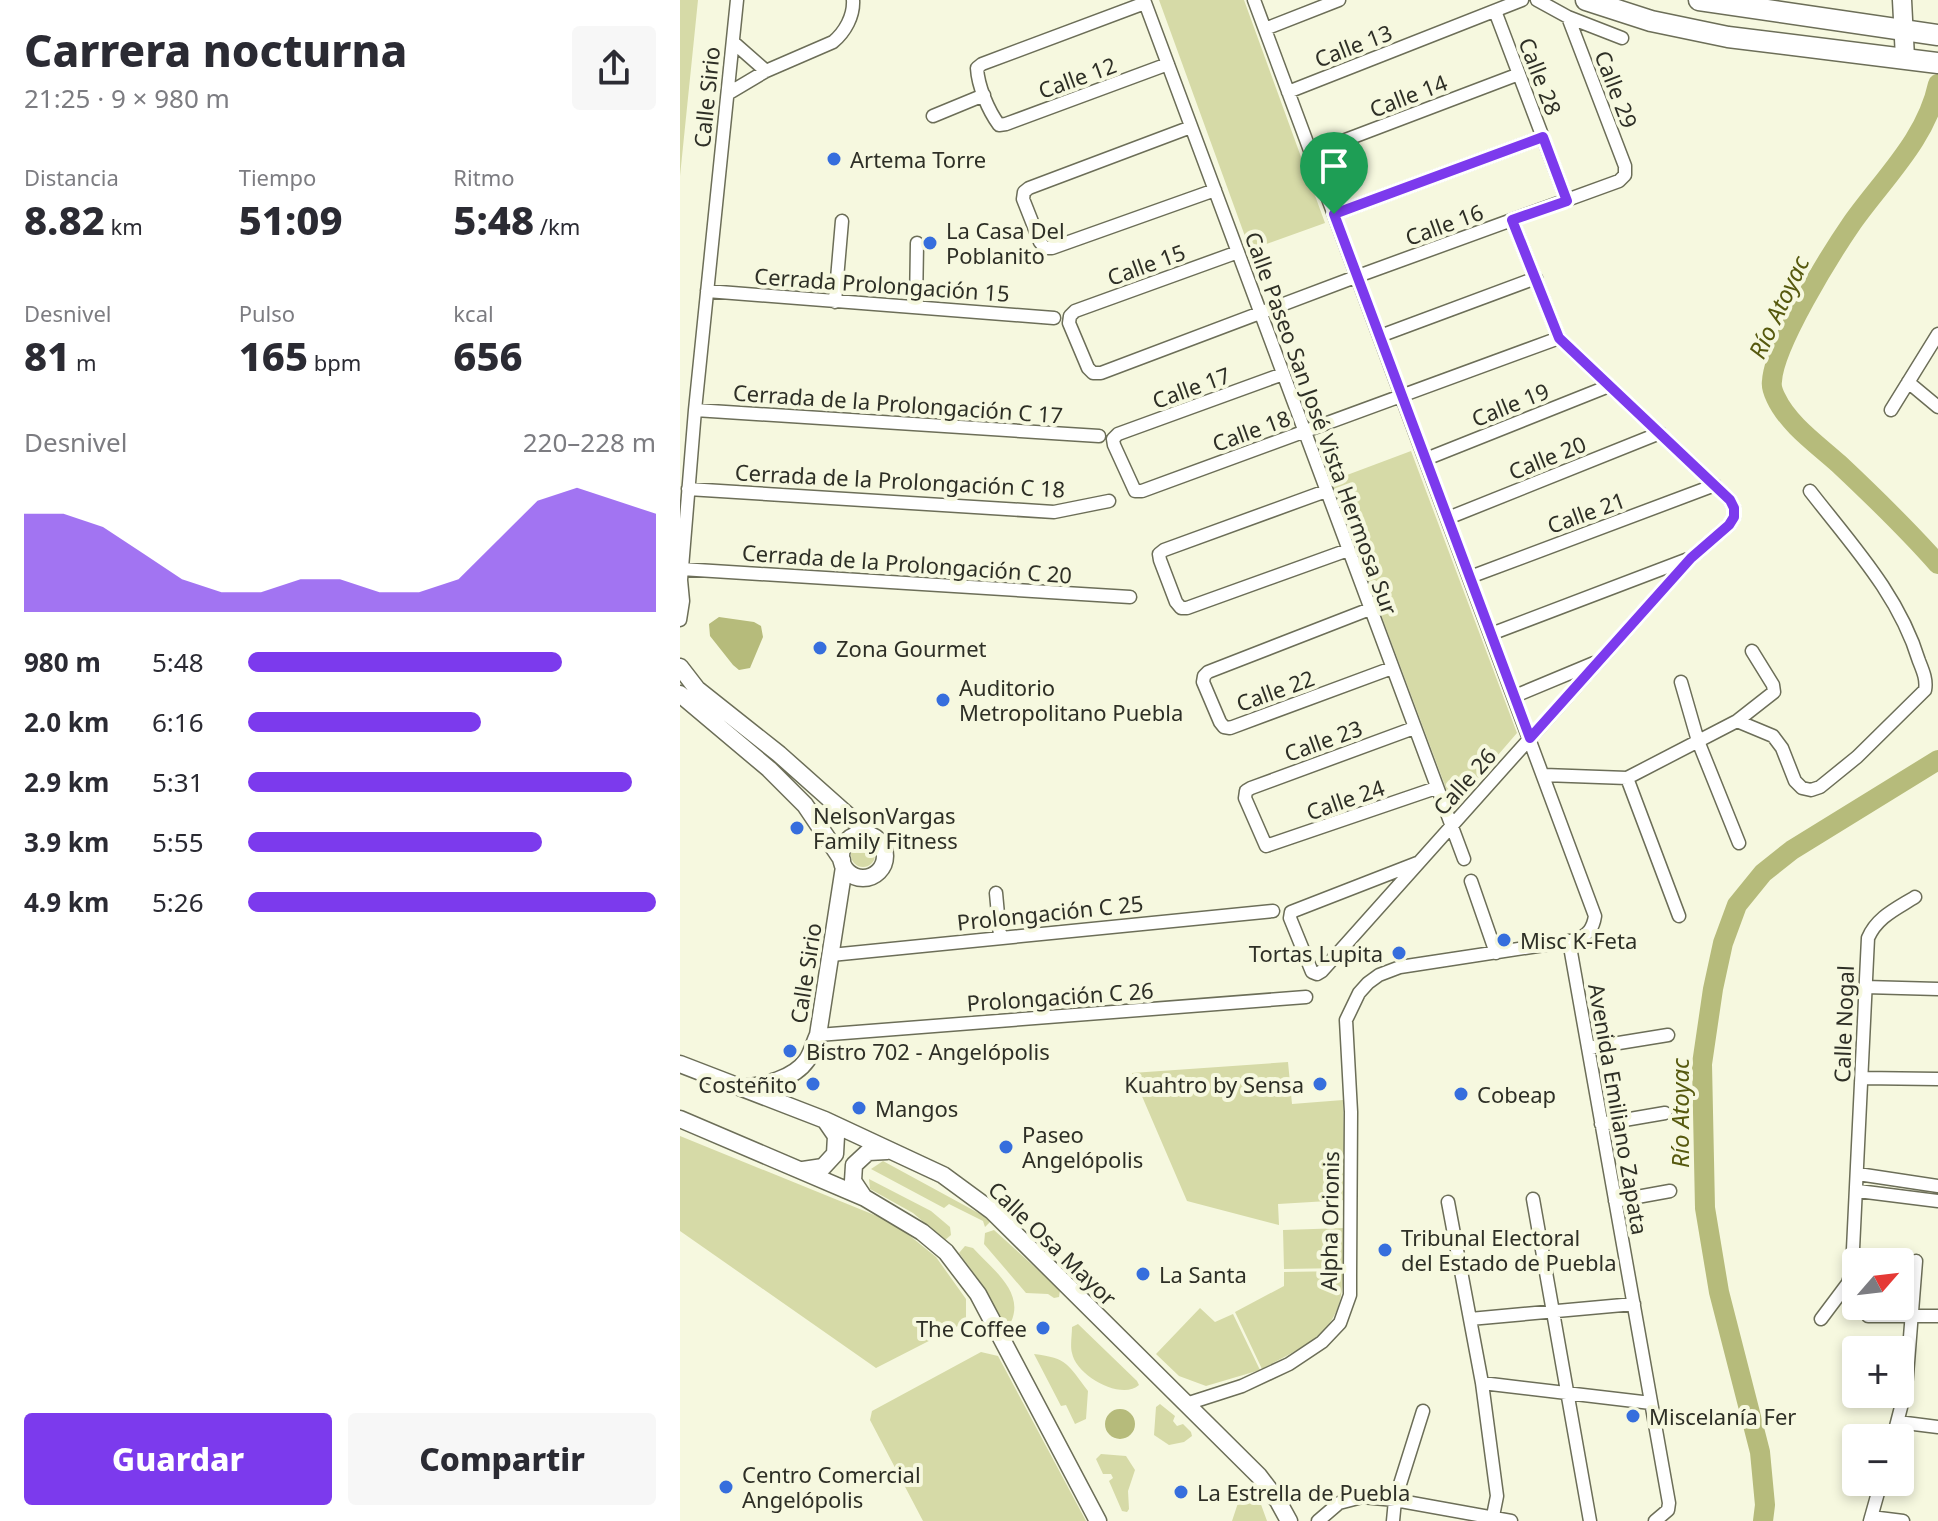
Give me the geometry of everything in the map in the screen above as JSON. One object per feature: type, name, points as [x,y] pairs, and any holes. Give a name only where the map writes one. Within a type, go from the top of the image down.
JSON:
[{"type":"main road","points":[[1586,0],[1651,21],[1728,37],[1922,60],[1922,32],[1902,0]]},
{"type":"main road","points":[[1699,0],[1922,32]]},
{"type":"street","name":"Calle Sirio","points":[[680,620],[695,410],[737,0]]},
{"type":"street","points":[[729,93],[766,71],[833,42],[841,35],[852,14],[853,0]]},
{"type":"street","points":[[1254,0],[1544,775],[1595,916],[1593,927],[1587,935],[1569,941],[1496,953],[1471,881]]},
{"type":"street","points":[[1265,29],[1339,0]]},
{"type":"street","name":"Calle 13","points":[[1288,92],[1522,0]]},
{"type":"street","points":[[1537,0],[1568,17],[1622,38]]},
{"type":"street","points":[[933,116],[984,95],[977,68],[982,64],[1145,2]]},
{"type":"street","name":"Calle Paseo San José Vista Hermosa Sur","points":[[1145,2],[1464,859]]},
{"type":"street","name":"Calle 28","points":[[1495,11],[1567,201]]},
{"type":"street","name":"Calle 29","points":[[1568,17],[1625,166],[1625,175]]},
{"type":"street","points":[[733,42],[766,71]]},
{"type":"street","name":"Calle 12","points":[[984,95],[999,125],[1168,64]]},
{"type":"street","name":"Calle 14","points":[[1311,153],[1519,74]]},
{"type":"street","points":[[1191,127],[1024,192],[1023,199],[1040,242],[1045,248],[1052,248],[1215,190]]},
{"type":"street","points":[[1334,214],[1543,137]]},
{"type":"street","name":"Calle 16","points":[[1093,373],[1101,373],[1567,201],[1619,181],[1625,175]]},
{"type":"street","points":[[1512,220],[1559,338],[1715,485]]},
{"type":"street","points":[[835,302],[842,221]]},
{"type":"street","points":[[916,307],[917,243]]},
{"type":"street","name":"Calle 15","points":[[1093,373],[1069,323],[1075,311],[1238,252]]},
{"type":"street","points":[[1380,336],[1536,278]]},
{"type":"street","name":"Cerrada Prolongación 15","points":[[707,291],[1054,318]]},
{"type":"street","points":[[1891,410],[1938,334]]},
{"type":"street","name":"Calle 18","points":[[1135,491],[1559,338]]},
{"type":"street","name":"Calle 17","points":[[1135,491],[1114,445],[1113,439],[1118,434],[1283,374]]},
{"type":"street","points":[[1908,382],[1938,407]]},
{"type":"street","name":"Calle 19","points":[[1426,459],[1609,386]]},
{"type":"street","name":"Cerrada de la Prolongación C 17","points":[[695,410],[1099,436]]},
{"type":"street","name":"Calle 20","points":[[1448,518],[1660,433]]},
{"type":"street","name":"Calle 26","points":[[1417,863],[1291,912],[1290,918],[1309,968],[1317,974],[1322,971],[1691,558],[1729,525],[1734,517],[1734,508],[1715,485]]},
{"type":"street","name":"Calle 21","points":[[1470,577],[1715,485]]},
{"type":"street","name":"Cerrada de la Prolongación C 18","points":[[688,489],[1054,512],[1109,501]]},
{"type":"street","points":[[1326,491],[1159,554],[1176,602],[1181,608],[1187,608],[1348,550]]},
{"type":"street","points":[[1737,721],[1773,736],[1782,748],[1795,781],[1802,788],[1811,790],[1820,787],[1857,757],[1925,690],[1926,680],[1897,605],[1810,491]]},
{"type":"street","points":[[1491,634],[1691,558]]},
{"type":"street","name":"Cerrada de la Prolongación C 20","points":[[681,576],[1130,597]]},
{"type":"street","name":"Calle 22","points":[[1370,609],[1204,676],[1203,682],[1220,722],[1230,728],[1392,668]]},
{"type":"street","points":[[1544,775],[1627,778],[1737,721],[1774,692],[1773,685],[1752,651]]},
{"type":"street","points":[[1515,696],[1597,662]]},
{"type":"street","points":[[680,667],[697,689],[779,754],[876,838],[884,849],[884,863],[880,869],[869,877],[855,876],[805,805],[769,769],[680,694]]},
{"type":"street","points":[[1681,682],[1698,741],[1739,843]]},
{"type":"street","name":"Calle 23","points":[[1266,846],[1251,812],[1246,791],[1414,728]]},
{"type":"street","points":[[769,769],[779,754]]},
{"type":"street","points":[[1627,778],[1679,916]]},
{"type":"street","name":"Calle 24","points":[[1266,846],[1436,788]]},
{"type":"street","points":[[843,863],[843,849],[849,840],[858,834],[870,835]]},
{"type":"street","name":"Calle Sirio","points":[[741,1089],[768,1084],[791,1073],[806,1061],[818,1035],[843,863]]},
{"type":"street","points":[[996,893],[1000,936]]},
{"type":"street","name":"Calle Nogal","points":[[1821,1319],[1848,1283],[1852,1270],[1858,1191],[1866,954],[1874,926],[1915,897]]},
{"type":"street","name":"Prolongación C 25","points":[[831,955],[1273,911]]},
{"type":"street","name":"Avenida Emiliano Zapata","points":[[1569,941],[1669,1503],[1668,1510],[1655,1521]]},
{"type":"street","name":"Alpha Orionis","points":[[1186,1404],[1253,1381],[1306,1355],[1331,1333],[1346,1310],[1350,1285],[1351,1127],[1346,1020],[1359,993],[1379,975],[1400,967],[1496,953]]},
{"type":"street","points":[[1865,987],[1938,989]]},
{"type":"street","name":"Prolongación C 26","points":[[818,1035],[1306,997]]},
{"type":"street","points":[[1588,1048],[1668,1035]]},
{"type":"street","name":"Calle Osa Mayor","points":[[680,1064],[825,1120],[943,1175],[992,1211],[1259,1476],[1289,1521]]},
{"type":"street","points":[[1862,1078],[1938,1079]]},
{"type":"street","points":[[1601,1124],[1665,1113]]},
{"type":"street","points":[[680,1119],[865,1198],[922,1232],[946,1252],[978,1294],[1098,1521]]},
{"type":"street","points":[[802,1170],[823,1167],[835,1154],[836,1136],[825,1120]]},
{"type":"street","points":[[865,1198],[853,1181],[854,1165],[868,1152],[892,1151]]},
{"type":"street","points":[[1858,1174],[1938,1186]]},
{"type":"street","points":[[1615,1201],[1670,1191]]},
{"type":"street","points":[[1858,1191],[1938,1201]]},
{"type":"street","points":[[1533,1199],[1590,1521]]},
{"type":"street","points":[[1448,1202],[1482,1383],[1497,1496],[1493,1519]]},
{"type":"street","points":[[1914,1288],[1916,1261]]},
{"type":"street","points":[[1470,1319],[1634,1304]]},
{"type":"street","points":[[1914,1316],[1938,1316]]},
{"type":"street","points":[[1912,1320],[1906,1388],[1898,1422],[1938,1427]]},
{"type":"street","points":[[1482,1383],[1651,1403]]},
{"type":"street","points":[[1393,1521],[1395,1500],[1423,1411]]},
{"type":"street","points":[[1877,1496],[1871,1519],[1903,1521]]},
{"type":"street","points":[[1318,1521],[1330,1508],[1350,1499],[1376,1497],[1511,1521]]},
{"type":"shaded area","points":[[680,0],[698,0],[680,176]]},
{"type":"shaded area","points":[[1159,0],[1244,0],[1325,223],[1250,250]]},
{"type":"shaded area","points":[[1411,451],[1517,733],[1453,807],[1331,481]]},
{"type":"shaded area","points":[[719,617],[754,622],[761,626],[763,637],[750,668],[739,670],[710,636],[709,624]]},
{"type":"shaded area","points":[[863,843],[871,847],[875,855],[871,863],[863,867],[855,863],[851,855],[855,847]]},
{"type":"shaded area","points":[[1288,1062],[1292,1104],[1343,1100],[1345,1200],[1278,1204],[1279,1225],[1187,1201],[1132,1073]]},
{"type":"shaded area","points":[[680,1136],[894,1223],[936,1257],[966,1299],[966,1322],[876,1368],[680,1231]]},
{"type":"shaded area","points":[[883,1161],[990,1222],[985,1227],[983,1221],[949,1204],[944,1208],[871,1169]]},
{"type":"shaded area","points":[[869,1179],[931,1211],[950,1227],[951,1235],[945,1240],[913,1213],[870,1189]]},
{"type":"shaded area","points":[[1344,1228],[1344,1268],[1284,1269],[1283,1230]]},
{"type":"shaded area","points":[[994,1230],[1060,1290],[1059,1297],[1026,1293],[984,1244],[985,1233]]},
{"type":"shaded area","points":[[965,1246],[973,1248],[1010,1291],[1014,1301],[1011,1322],[1002,1321],[981,1283],[959,1253]]},
{"type":"shaded area","points":[[1343,1271],[1338,1308],[1321,1333],[1262,1369],[1235,1312],[1284,1286],[1284,1272]]},
{"type":"shaded area","points":[[1200,1308],[1215,1322],[1233,1314],[1260,1370],[1206,1386],[1179,1376],[1156,1354]]},
{"type":"shaded area","points":[[1078,1324],[1139,1385],[1122,1390],[1111,1388],[1082,1370],[1075,1362],[1071,1347],[1072,1327]]},
{"type":"shaded area","points":[[981,1352],[998,1356],[1086,1521],[923,1521],[870,1420],[872,1411]]},
{"type":"shaded area","points":[[1034,1354],[1061,1361],[1076,1375],[1088,1391],[1086,1419],[1075,1424],[1066,1405],[1061,1406]]},
{"type":"shaded area","points":[[1160,1404],[1175,1416],[1173,1421],[1177,1426],[1183,1424],[1192,1436],[1184,1442],[1169,1445],[1154,1435],[1156,1407]]},
{"type":"shaded area","points":[[1120,1409],[1131,1413],[1135,1424],[1131,1435],[1120,1439],[1109,1435],[1105,1424],[1109,1413]]},
{"type":"shaded area","points":[[1101,1454],[1126,1456],[1135,1470],[1128,1491],[1127,1512],[1122,1511],[1109,1481],[1113,1478],[1111,1474],[1103,1474],[1096,1459]]},
{"type":"shaded area","points":[[1245,1492],[1259,1499],[1267,1521],[1232,1521],[1238,1496]]},
{"type":"waterway","name":"Río Atoyac","points":[[1938,84],[1914,141],[1852,223],[1804,300],[1782,346],[1772,383],[1781,408],[1796,425],[1877,500],[1938,564]]},
{"type":"waterway","name":"Río Atoyac","points":[[1763,1521],[1765,1505],[1760,1452],[1719,1292],[1705,1208],[1702,1064],[1723,943],[1737,905],[1763,873],[1792,850],[1938,760]]},
{"type":"place","name":"Artema Torre","points":[[834,159]]},
{"type":"place","name":"La Casa Del Poblanito","points":[[930,243]]},
{"type":"place","name":"Zona Gourmet","points":[[820,648]]},
{"type":"place","name":"Auditorio Metropolitano Puebla","points":[[943,700]]},
{"type":"place","name":"NelsonVargas Family Fitness","points":[[797,828]]},
{"type":"place","name":"Misc K-Feta","points":[[1504,940]]},
{"type":"place","name":"Tortas Lupita","points":[[1399,953]]},
{"type":"place","name":"Bistro 702 - Angelópolis","points":[[790,1051]]},
{"type":"place","name":"Costeñito","points":[[813,1084]]},
{"type":"place","name":"Kuahtro by Sensa","points":[[1320,1084]]},
{"type":"place","name":"Cobeap","points":[[1461,1094]]},
{"type":"place","name":"Mangos","points":[[859,1108]]},
{"type":"place","name":"Paseo Angelópolis","points":[[1006,1147]]},
{"type":"place","name":"Tribunal Electoral del Estado de Puebla","points":[[1385,1250]]},
{"type":"place","name":"La Santa","points":[[1143,1274]]},
{"type":"place","name":"The Coffee","points":[[1043,1328]]},
{"type":"place","name":"Miscelanía Fer","points":[[1633,1416]]},
{"type":"place","name":"Centro Comercial Angelópolis","points":[[726,1487]]},
{"type":"place","name":"La Estrella de Puebla","points":[[1181,1492]]},
{"type":"route","points":[[1543,137],[1567,201],[1512,220],[1559,338],[1730,500],[1734,508],[1734,517],[1729,525],[1691,558],[1530,738],[1358,276],[1334,214],[1543,137]]}]
